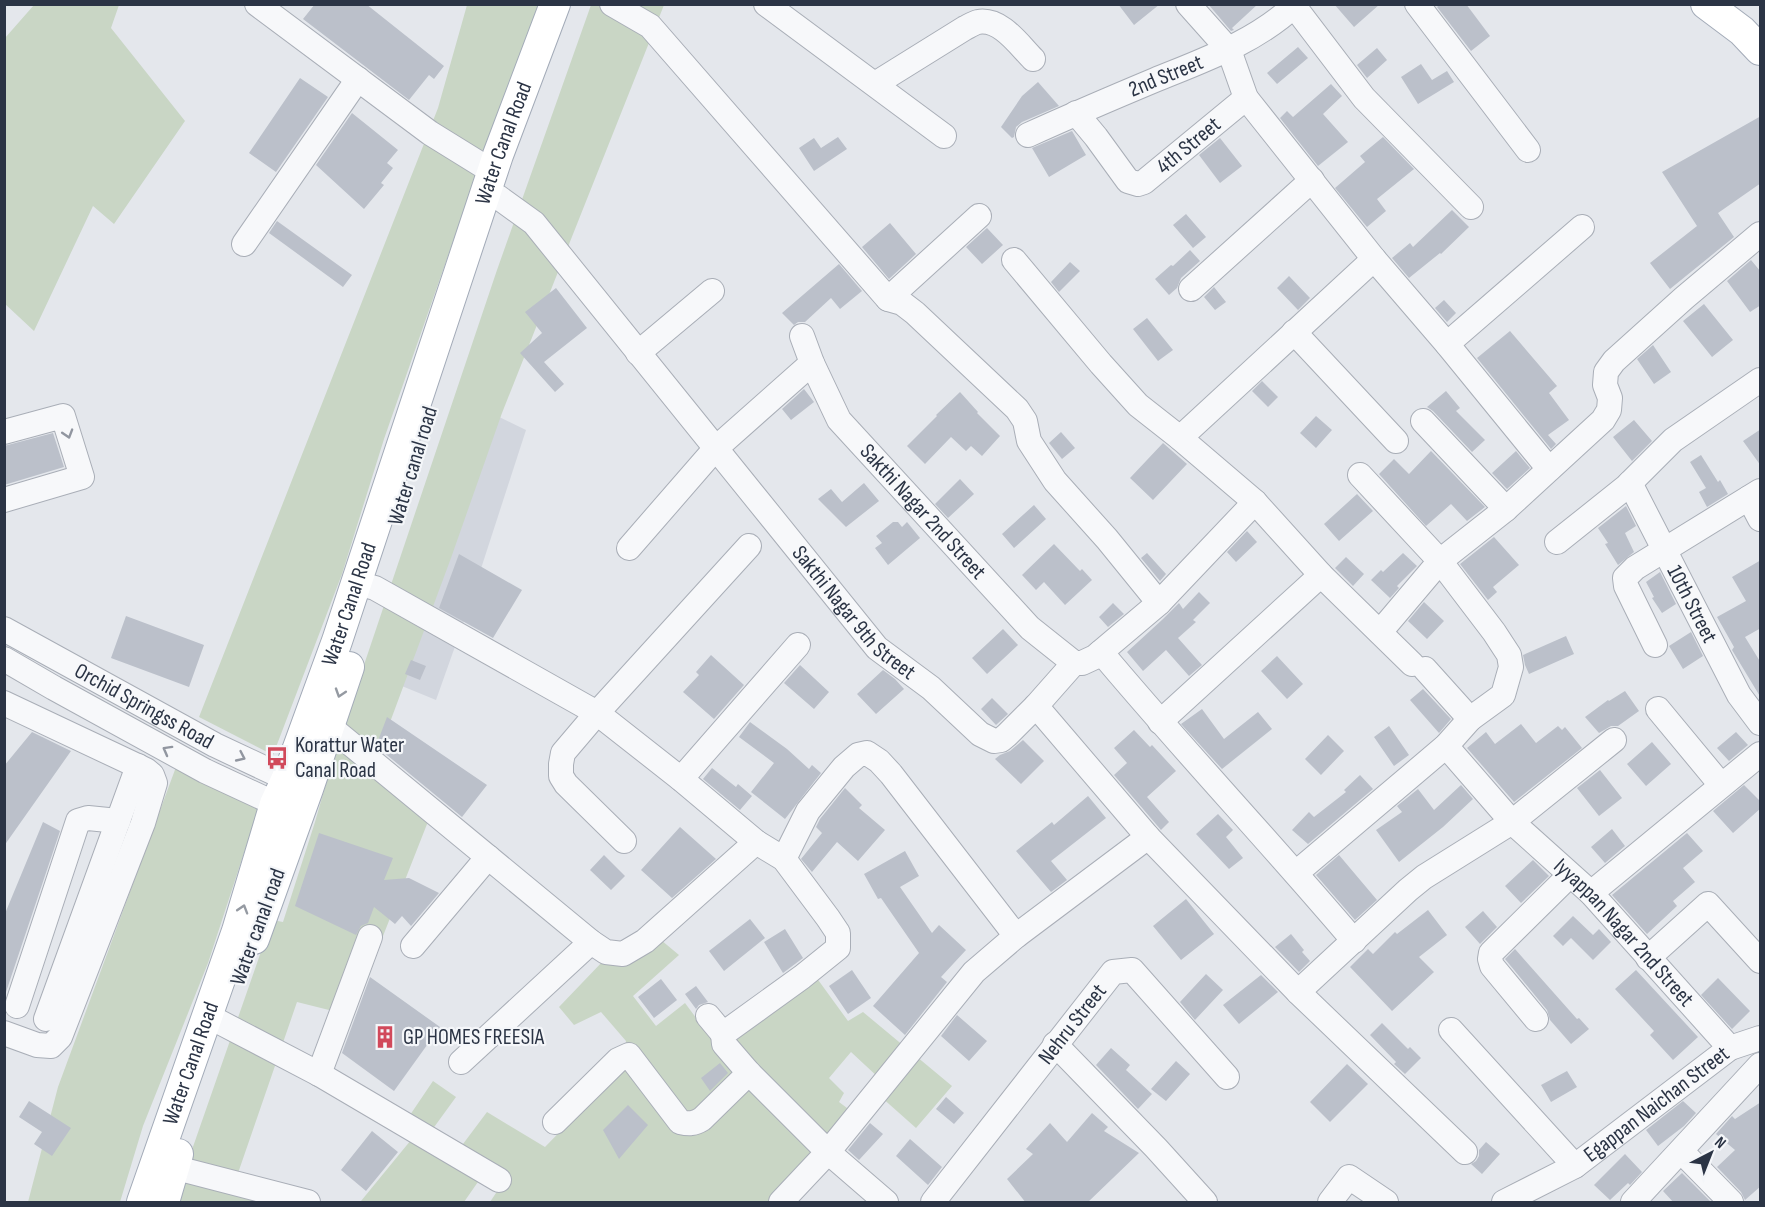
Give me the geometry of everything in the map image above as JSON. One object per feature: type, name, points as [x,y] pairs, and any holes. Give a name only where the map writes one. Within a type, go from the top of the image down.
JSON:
[{"type":"main road","name":"Water Canal Road","points":[[292,796],[337,642],[366,585],[555,4]]},
{"type":"main road","name":"Water canal road","points":[[495,185],[574,4]]},
{"type":"main road","points":[[1706,4],[1742,31],[1761,50]]},
{"type":"main road","name":"Water canal road","points":[[164,1203],[164,1165],[292,796],[329,726],[366,585]]},
{"type":"main road","points":[[142,1203],[164,1165]]},
{"type":"street","name":"Sakthi Nagar 9th Street","points":[[256,4],[430,133],[495,185],[534,223],[877,648],[932,687],[980,734],[994,741],[1001,740],[1036,706],[1074,663],[1082,663],[1101,652],[1159,603],[1255,502]]},
{"type":"street","points":[[612,4],[650,26],[888,298],[902,303],[915,313],[1017,409],[1025,421],[1029,441],[1055,481],[1107,539],[1159,603]]},
{"type":"street","points":[[766,4],[944,136]]},
{"type":"street","points":[[1188,4],[1229,50],[1246,98],[1374,259],[1549,469]]},
{"type":"street","points":[[1417,4],[1528,150]]},
{"type":"street","points":[[1295,5],[1364,98],[1471,207]]},
{"type":"street","name":"2nd Street","points":[[1028,135],[1229,50],[1274,22],[1295,5]]},
{"type":"street","points":[[874,84],[977,22],[990,22],[1001,28],[1033,59]]},
{"type":"street","points":[[244,244],[358,79]]},
{"type":"street","name":"4th Street","points":[[1076,113],[1128,181],[1138,184],[1144,182],[1246,98]]},
{"type":"street","points":[[1191,289],[1312,180]]},
{"type":"street","points":[[888,298],[979,216]]},
{"type":"street","points":[[1447,344],[1581,227]]},
{"type":"street","points":[[1380,632],[1440,561],[1506,508],[1603,420],[1609,410],[1610,398],[1605,385],[1606,372],[1614,361],[1684,298],[1761,234]]},
{"type":"street","points":[[1180,438],[1374,259]]},
{"type":"street","points":[[1014,260],[1138,405],[1255,502],[1321,575],[1419,667],[1470,719]]},
{"type":"street","points":[[639,353],[712,291]]},
{"type":"street","points":[[1293,332],[1396,441]]},
{"type":"street","name":"Sakthi Nagar 2nd Street","points":[[802,336],[839,420],[1030,628],[1074,663]]},
{"type":"street","points":[[629,548],[715,449],[812,363]]},
{"type":"street","points":[[1557,542],[1630,483],[1673,440],[1761,380]]},
{"type":"street","points":[[4,432],[63,416],[82,477],[4,500]]},
{"type":"street","points":[[1423,421],[1506,508]]},
{"type":"street","points":[[1296,873],[1446,746],[1470,719],[1503,695],[1510,667],[1509,655],[1494,632],[1440,561],[1360,475]]},
{"type":"street","name":"10th Street","points":[[1630,483],[1739,695],[1761,723]]},
{"type":"street","points":[[1655,645],[1626,586],[1625,578],[1629,572],[1755,494],[1761,519]]},
{"type":"street","points":[[624,841],[566,784],[561,776],[563,753],[749,546]]},
{"type":"street","points":[[1160,722],[1321,575]]},
{"type":"street","points":[[366,585],[597,713],[756,842],[784,860],[838,933],[838,948],[802,977],[715,1025],[724,1044],[748,1073],[828,1152],[886,1203]]},
{"type":"street","name":"Orchid Springss Road","points":[[4,629],[215,744],[292,796]]},
{"type":"street","points":[[681,779],[798,645]]},
{"type":"street","points":[[1101,652],[1354,941]]},
{"type":"street","name":"Orchid Springss Road","points":[[4,659],[205,771],[292,796]]},
{"type":"street","points":[[40,719],[67,664]]},
{"type":"street","points":[[4,702],[146,770],[152,775],[155,783],[143,823],[60,1037],[51,1046],[37,1045],[4,1033]]},
{"type":"street","points":[[1036,706],[1148,837],[1298,992],[1465,1152]]},
{"type":"street","points":[[1658,710],[1721,785]]},
{"type":"street","points":[[329,726],[606,952],[623,954],[645,940],[756,842]]},
{"type":"street","points":[[1298,992],[1424,877],[1512,822],[1614,740]]},
{"type":"street","name":"Iyyappan Nagar 2nd Street","points":[[1446,746],[1512,822],[1591,893],[1730,1048]]},
{"type":"street","points":[[784,860],[808,811],[844,767],[858,754],[867,753],[879,761],[891,774],[1016,936]]},
{"type":"street","points":[[1591,893],[1761,754]]},
{"type":"street","points":[[46,1019],[138,766]]},
{"type":"street","points":[[17,1006],[78,821],[88,818],[118,820]]},
{"type":"street","points":[[781,1203],[828,1152],[974,972],[1016,936],[1148,837]]},
{"type":"street","points":[[413,945],[488,857]]},
{"type":"street","points":[[1536,1019],[1492,966],[1491,953],[1570,875]]},
{"type":"street","points":[[1648,958],[1708,904],[1761,962]]},
{"type":"street","points":[[319,1074],[370,937]]},
{"type":"street","points":[[461,1062],[591,942]]},
{"type":"street","name":"Nehru Street","points":[[933,1203],[1113,972],[1132,970],[1227,1077]]},
{"type":"street","points":[[216,1020],[319,1074],[499,1180]]},
{"type":"street","points":[[1451,1030],[1565,1172]]},
{"type":"street","name":"Egappan Naichan Street","points":[[1504,1203],[1565,1172],[1730,1048],[1761,1038]]},
{"type":"street","points":[[1055,1044],[1156,1148],[1205,1203]]},
{"type":"street","points":[[555,1122],[618,1059],[624,1056],[629,1055],[680,1122],[688,1124],[702,1119],[748,1073]]},
{"type":"street","points":[[1633,1203],[1761,1065]]},
{"type":"street","points":[[1681,1151],[1731,1203]]},
{"type":"street","points":[[164,1165],[282,1199],[308,1203]]},
{"type":"street","points":[[1330,1203],[1349,1177],[1386,1203]]},
{"type":"shaded area","points":[[460,398],[526,430],[436,700],[375,675]]},
{"type":"green space","points":[[34,5],[119,5],[111,28],[185,121],[114,224],[93,206],[34,331],[4,303],[5,38]]},
{"type":"green space","points":[[467,5],[544,5],[457,230],[384,439],[342,574],[273,755],[199,717],[438,108]]},
{"type":"green space","points":[[591,5],[664,5],[502,413],[373,768],[429,819],[372,964],[333,1011],[297,1002],[237,1176],[273,1202],[178,1202],[187,1164],[272,920],[283,922],[337,745],[497,270]]},
{"type":"green space","points":[[176,767],[259,807],[208,963],[143,1126],[120,1202],[28,1202],[58,1087]]},
{"type":"green space","points":[[649,930],[679,955],[633,996],[656,1026],[685,1003],[717,1046],[816,977],[848,1021],[863,1012],[952,1086],[916,1128],[871,1088],[879,1078],[851,1052],[829,1078],[844,1093],[839,1102],[851,1111],[796,1202],[490,1202],[498,1190],[480,1179],[464,1202],[361,1201],[411,1140],[410,1115],[433,1081],[456,1097],[432,1130],[460,1148],[487,1112],[545,1147],[624,1066],[626,1041],[601,1012],[574,1025],[559,1007],[604,960]]},
{"type":"building","points":[[315,4],[366,4],[444,66],[434,79],[429,75],[409,100],[303,19]]},
{"type":"building","points":[[1118,4],[1160,4],[1134,25]]},
{"type":"building","points":[[1208,4],[1258,4],[1231,31]]},
{"type":"building","points":[[1334,4],[1380,4],[1354,27]]},
{"type":"building","points":[[1440,4],[1466,4],[1490,36],[1471,51],[1437,7]]},
{"type":"building","points":[[1298,47],[1308,58],[1277,84],[1267,73]]},
{"type":"building","points":[[1377,48],[1387,60],[1367,78],[1357,65]]},
{"type":"building","points":[[1421,64],[1432,80],[1447,71],[1454,82],[1418,104],[1401,77]]},
{"type":"building","points":[[300,78],[328,97],[276,172],[249,153]]},
{"type":"building","points":[[1038,82],[1059,106],[1022,122],[1016,127],[1012,138],[1001,127],[1022,96]]},
{"type":"building","points":[[1331,84],[1342,96],[1323,114],[1348,142],[1318,166],[1280,118],[1287,111],[1293,117]]},
{"type":"building","points":[[352,113],[398,150],[387,163],[393,168],[381,183],[384,185],[364,209],[316,165]]},
{"type":"building","points":[[1761,116],[1761,183],[1718,213],[1734,237],[1670,289],[1650,263],[1697,226],[1662,172]]},
{"type":"building","points":[[1072,131],[1086,155],[1049,177],[1032,148]]},
{"type":"building","points":[[838,137],[847,149],[814,171],[799,148],[814,138],[821,148]]},
{"type":"building","points":[[1383,137],[1414,169],[1377,199],[1386,211],[1367,227],[1335,188],[1365,162],[1360,156]]},
{"type":"building","points":[[1220,138],[1242,166],[1220,183],[1199,155]]},
{"type":"building","points":[[1452,210],[1469,227],[1441,254],[1409,278],[1392,258],[1410,243],[1413,247]]},
{"type":"building","points":[[1186,214],[1206,237],[1193,248],[1173,225]]},
{"type":"building","points":[[277,221],[352,275],[343,287],[269,233]]},
{"type":"building","points":[[890,223],[916,254],[889,279],[862,247]]},
{"type":"building","points":[[987,228],[1003,245],[982,264],[966,247]]},
{"type":"building","points":[[1190,250],[1200,261],[1181,278],[1177,288],[1169,295],[1155,279]]},
{"type":"building","points":[[1751,260],[1761,272],[1761,305],[1750,312],[1727,281]]},
{"type":"building","points":[[1070,262],[1080,271],[1059,292],[1051,282]]},
{"type":"building","points":[[839,264],[862,291],[840,309],[831,298],[805,322],[798,322],[794,325],[782,313]]},
{"type":"building","points":[[1289,276],[1310,298],[1298,310],[1277,288]]},
{"type":"building","points":[[1214,287],[1226,302],[1215,310],[1204,297]]},
{"type":"building","points":[[556,288],[587,328],[544,362],[564,384],[555,392],[520,353],[542,333],[525,312]]},
{"type":"building","points":[[1444,300],[1456,313],[1447,322],[1435,308]]},
{"type":"building","points":[[1704,304],[1733,340],[1712,357],[1683,321]]},
{"type":"building","points":[[1147,318],[1173,350],[1158,361],[1133,329]]},
{"type":"building","points":[[1510,331],[1557,386],[1549,393],[1569,420],[1548,435],[1556,444],[1551,449],[1477,358]]},
{"type":"building","points":[[1653,345],[1671,372],[1654,384],[1637,359]]},
{"type":"building","points":[[1262,381],[1278,397],[1268,407],[1252,391]]},
{"type":"building","points":[[804,389],[814,402],[791,420],[782,409]]},
{"type":"building","points":[[1446,391],[1460,408],[1456,411],[1485,440],[1472,452],[1427,407]]},
{"type":"building","points":[[960,392],[1000,436],[982,456],[971,446],[966,451],[951,437],[925,464],[907,446]]},
{"type":"building","points":[[1316,416],[1332,430],[1316,448],[1300,433]]},
{"type":"building","points":[[1634,420],[1652,441],[1632,461],[1613,437]]},
{"type":"building","points":[[1761,429],[1761,466],[1743,441]]},
{"type":"building","points":[[1061,432],[1075,448],[1062,459],[1049,443]]},
{"type":"building","points":[[53,433],[64,467],[4,485],[4,446]]},
{"type":"building","points":[[1163,443],[1187,464],[1153,500],[1130,478]]},
{"type":"building","points":[[1431,451],[1485,507],[1467,521],[1451,504],[1426,526],[1379,474],[1394,459],[1409,474]]},
{"type":"building","points":[[1516,451],[1530,468],[1507,489],[1492,473]]},
{"type":"building","points":[[1701,455],[1728,494],[1707,507],[1699,492],[1706,488],[1690,462]]},
{"type":"building","points":[[960,479],[974,494],[948,518],[935,504]]},
{"type":"building","points":[[864,483],[879,501],[846,527],[818,499],[831,489],[842,502]]},
{"type":"building","points":[[1357,494],[1373,511],[1339,541],[1324,524]]},
{"type":"building","points":[[1034,505],[1046,519],[1014,548],[1002,534]]},
{"type":"building","points":[[1626,506],[1636,526],[1625,533],[1634,552],[1618,565],[1598,528]]},
{"type":"building","points":[[893,522],[898,522],[902,527],[907,522],[920,538],[888,565],[875,548],[882,543],[876,536]]},
{"type":"building","points":[[1247,531],[1257,542],[1236,562],[1227,552]]},
{"type":"building","points":[[1494,537],[1519,565],[1493,587],[1497,592],[1488,600],[1460,564]]},
{"type":"building","points":[[1054,544],[1092,580],[1065,605],[1044,582],[1036,590],[1022,575]]},
{"type":"building","points":[[1147,553],[1166,574],[1160,581],[1141,558]]},
{"type":"building","points":[[1403,553],[1417,566],[1397,586],[1399,588],[1390,598],[1371,580]]},
{"type":"building","points":[[459,554],[522,590],[493,638],[439,608]]},
{"type":"building","points":[[1346,557],[1364,574],[1353,586],[1335,568]]},
{"type":"building","points":[[1761,560],[1761,628],[1745,637],[1761,663],[1761,698],[1732,650],[1734,647],[1717,617],[1746,601],[1732,577]]},
{"type":"building","points":[[1660,572],[1676,604],[1662,613],[1652,598],[1654,597],[1646,582]]},
{"type":"building","points":[[1199,592],[1210,603],[1193,620],[1196,622],[1178,638],[1202,665],[1189,676],[1166,650],[1143,671],[1127,652],[1179,603],[1183,609]]},
{"type":"building","points":[[1424,602],[1444,621],[1427,639],[1408,621]]},
{"type":"building","points":[[1113,603],[1124,614],[1108,627],[1099,617]]},
{"type":"building","points":[[126,616],[204,645],[189,687],[111,658]]},
{"type":"building","points":[[1003,629],[1018,645],[987,674],[972,658]]},
{"type":"building","points":[[1691,632],[1703,656],[1683,669],[1669,646]]},
{"type":"building","points":[[1566,636],[1574,654],[1529,674],[1523,655]]},
{"type":"building","points":[[711,655],[744,685],[714,719],[683,692],[699,675],[696,672]]},
{"type":"building","points":[[1277,656],[1303,684],[1287,699],[1261,671]]},
{"type":"building","points":[[411,660],[426,666],[420,680],[405,674]]},
{"type":"building","points":[[800,665],[829,692],[814,709],[784,683]]},
{"type":"building","points":[[883,670],[904,689],[876,714],[857,694]]},
{"type":"building","points":[[1423,689],[1451,719],[1439,733],[1410,700]]},
{"type":"building","points":[[1625,691],[1639,711],[1618,726],[1611,726],[1599,733],[1585,717]]},
{"type":"building","points":[[992,698],[1008,714],[996,725],[981,709]]},
{"type":"building","points":[[1202,709],[1224,739],[1258,712],[1272,729],[1222,769],[1181,724]]},
{"type":"building","points":[[387,717],[487,785],[462,817],[376,746]]},
{"type":"building","points":[[750,722],[787,749],[809,769],[812,765],[821,773],[785,819],[751,792],[774,763],[739,737]]},
{"type":"building","points":[[1521,724],[1536,743],[1558,726],[1562,730],[1565,727],[1582,748],[1514,802],[1467,748],[1486,732],[1495,744]]},
{"type":"building","points":[[1389,726],[1409,755],[1394,766],[1374,737]]},
{"type":"building","points":[[1134,730],[1150,747],[1152,745],[1176,771],[1147,797],[1169,822],[1161,830],[1114,775],[1127,763],[1114,748]]},
{"type":"building","points":[[32,732],[71,751],[4,846],[4,766]]},
{"type":"building","points":[[1736,732],[1748,745],[1729,761],[1717,748]]},
{"type":"building","points":[[1328,735],[1344,751],[1321,775],[1305,759]]},
{"type":"building","points":[[1023,740],[1044,761],[1021,784],[995,759],[1010,751]]},
{"type":"building","points":[[1652,742],[1671,764],[1646,786],[1627,764]]},
{"type":"building","points":[[712,768],[736,787],[738,784],[752,796],[740,810],[703,779]]},
{"type":"building","points":[[1600,770],[1622,798],[1599,816],[1577,788]]},
{"type":"building","points":[[1360,775],[1373,789],[1308,844],[1292,830],[1309,812],[1314,817],[1346,792],[1344,790]]},
{"type":"building","points":[[1461,785],[1473,799],[1443,827],[1399,862],[1376,830],[1402,812],[1397,806],[1418,789],[1434,810]]},
{"type":"building","points":[[1744,785],[1761,802],[1761,808],[1733,833],[1713,811]]},
{"type":"building","points":[[845,788],[862,805],[859,808],[885,830],[858,861],[837,842],[812,872],[801,859],[822,833],[816,827],[820,819]]},
{"type":"building","points":[[1088,796],[1106,818],[1051,861],[1067,880],[1051,892],[1016,851],[1052,822],[1054,825]]},
{"type":"building","points":[[1218,814],[1233,830],[1226,837],[1243,858],[1229,869],[1196,834]]},
{"type":"building","points":[[43,822],[60,831],[4,998],[4,916]]},
{"type":"building","points":[[680,827],[716,859],[672,898],[641,870]]},
{"type":"building","points":[[1612,829],[1625,846],[1605,863],[1591,847]]},
{"type":"building","points":[[319,833],[393,858],[384,880],[409,878],[439,893],[411,926],[402,916],[395,924],[374,907],[368,923],[361,926],[356,935],[295,906]]},
{"type":"building","points":[[1687,833],[1703,851],[1683,868],[1695,882],[1673,901],[1677,906],[1647,934],[1612,895]]},
{"type":"building","points":[[905,851],[919,876],[900,887],[932,933],[939,925],[966,950],[941,977],[947,982],[905,1035],[873,1006],[919,953],[881,898],[878,899],[864,874]]},
{"type":"building","points":[[604,855],[625,876],[611,890],[590,870]]},
{"type":"building","points":[[1339,855],[1377,900],[1355,920],[1316,875]]},
{"type":"building","points":[[1533,860],[1549,876],[1521,903],[1505,886]]},
{"type":"building","points":[[1186,899],[1214,934],[1181,960],[1153,926]]},
{"type":"building","points":[[1428,910],[1447,935],[1419,957],[1434,972],[1392,1011],[1350,967],[1368,949],[1373,954],[1395,932],[1397,934]]},
{"type":"building","points":[[1483,911],[1497,927],[1480,944],[1465,927]]},
{"type":"building","points":[[1573,916],[1593,935],[1599,929],[1611,942],[1593,960],[1571,938],[1563,946],[1553,936]]},
{"type":"building","points":[[750,919],[765,938],[724,971],[709,951]]},
{"type":"building","points":[[785,929],[803,958],[783,973],[764,942]]},
{"type":"building","points":[[1291,934],[1310,961],[1299,972],[1275,947]]},
{"type":"building","points":[[1515,949],[1577,1019],[1579,1018],[1589,1029],[1571,1044],[1550,1020],[1547,1010],[1505,959]]},
{"type":"building","points":[[852,970],[871,998],[848,1014],[829,986]]},
{"type":"building","points":[[1636,970],[1698,1037],[1673,1060],[1650,1035],[1654,1031],[1615,989]]},
{"type":"building","points":[[1206,974],[1223,990],[1195,1020],[1180,1002]]},
{"type":"building","points":[[1261,975],[1278,992],[1239,1024],[1223,1005]]},
{"type":"building","name":"GP HOMES FREESIA","points":[[370,977],[440,1027],[394,1091],[342,1053]]},
{"type":"building","points":[[1718,978],[1750,1011],[1732,1029],[1701,995]]},
{"type":"building","points":[[661,979],[677,1000],[654,1018],[638,997]]},
{"type":"building","points":[[696,986],[708,1002],[699,1005],[696,1009],[685,994]]},
{"type":"building","points":[[957,1015],[987,1041],[969,1061],[941,1036]]},
{"type":"building","points":[[1382,1023],[1408,1049],[1410,1047],[1421,1058],[1405,1074],[1370,1035]]},
{"type":"building","points":[[1111,1048],[1130,1065],[1126,1070],[1152,1094],[1138,1109],[1096,1065]]},
{"type":"building","points":[[1176,1061],[1190,1074],[1166,1101],[1151,1089]]},
{"type":"building","points":[[720,1063],[728,1073],[710,1091],[701,1078]]},
{"type":"building","points":[[1347,1064],[1368,1084],[1330,1122],[1310,1102]]},
{"type":"building","points":[[1567,1071],[1577,1087],[1551,1102],[1541,1085]]},
{"type":"building","points":[[946,1097],[964,1113],[954,1124],[936,1109]]},
{"type":"building","points":[[29,1101],[71,1128],[52,1156],[34,1144],[42,1132],[19,1117]]},
{"type":"building","points":[[1683,1101],[1696,1113],[1684,1126],[1658,1146],[1646,1130]]},
{"type":"building","points":[[1761,1102],[1761,1186],[1745,1200],[1741,1192],[1717,1167],[1735,1150],[1716,1134],[1732,1116],[1735,1119]]},
{"type":"building","points":[[628,1105],[648,1125],[619,1159],[603,1130]]},
{"type":"building","points":[[1092,1113],[1108,1127],[1104,1131],[1139,1153],[1087,1203],[1026,1203],[1007,1179],[1033,1154],[1026,1149],[1050,1123],[1067,1142]]},
{"type":"building","points":[[870,1123],[883,1134],[859,1160],[848,1150]]},
{"type":"building","points":[[372,1131],[398,1152],[366,1191],[341,1170]]},
{"type":"building","points":[[910,1139],[942,1167],[928,1185],[896,1156]]},
{"type":"building","points":[[1486,1142],[1500,1154],[1482,1174],[1471,1164],[1476,1161],[1479,1150]]},
{"type":"building","points":[[1625,1154],[1642,1172],[1630,1185],[1628,1183],[1610,1200],[1594,1185]]},
{"type":"building","points":[[1682,1173],[1712,1203],[1674,1203],[1663,1191]]},
{"type":"place","name":"Korattur Water Canal Road","points":[[277,758]]},
{"type":"place","name":"GP HOMES FREESIA","points":[[385,1037]]}]
